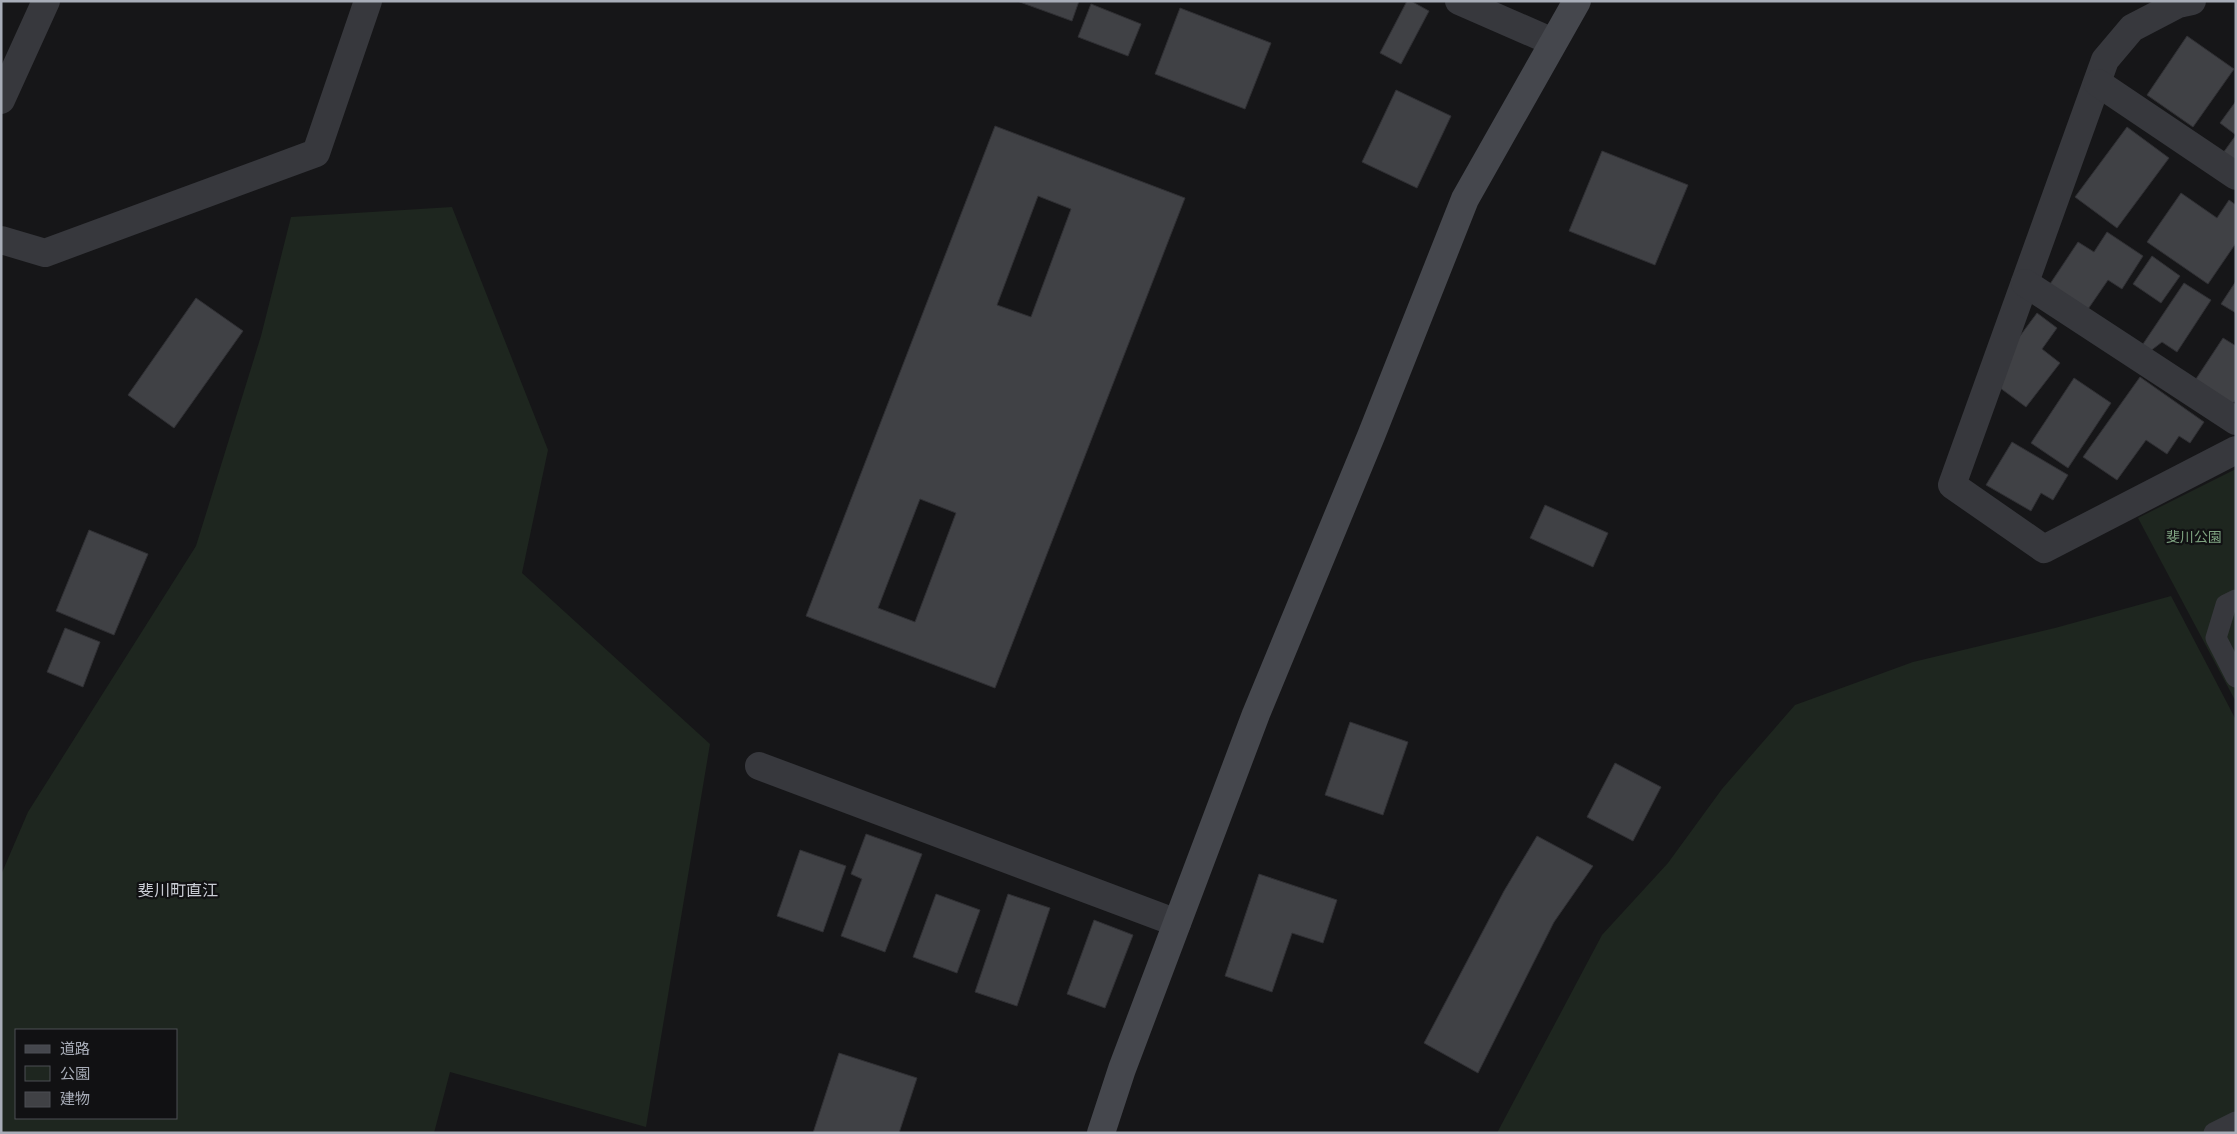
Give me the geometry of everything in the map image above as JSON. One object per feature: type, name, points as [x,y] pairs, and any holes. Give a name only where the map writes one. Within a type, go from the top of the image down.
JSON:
[{"type":"street","points":[[1,100],[46,1]]},
{"type":"street","points":[[1,240],[45,253],[316,154],[368,1]]},
{"type":"street","points":[[1459,1],[1554,42]]},
{"type":"street","points":[[1101,1133],[1122,1069],[1256,714],[1371,436],[1465,199],[1577,1]]},
{"type":"street","points":[[2192,1],[2178,4],[2132,28],[2105,60],[1952,485],[2044,549],[2236,450]]},
{"type":"street","points":[[2098,82],[2236,176]]},
{"type":"street","points":[[2025,283],[2236,422]]},
{"type":"street","points":[[759,766],[1177,924]]},
{"type":"lane","points":[[2236,600],[2226,605],[2216,638],[2236,677]]},
{"type":"lane","points":[[2214,1133],[2236,1122]]},
{"type":"green space","points":[[452,207],[548,450],[522,573],[710,744],[646,1127],[450,1072],[434,1133],[1,1133],[1,875],[28,812],[196,546],[261,336],[291,217]]},
{"type":"green space","name":"斐川公園","points":[[2236,469],[2236,702],[2138,518]]},
{"type":"green space","points":[[2171,596],[2236,720],[2236,1133],[1497,1133],[1602,935],[1668,863],[1722,789],[1795,705],[1913,662],[2055,628]]},
{"type":"building","points":[[1017,1],[1079,1],[1072,21]]},
{"type":"building","points":[[1407,1],[1411,1],[1429,11],[1401,64],[1380,53]]},
{"type":"building","points":[[1091,4],[1141,24],[1128,56],[1078,37]]},
{"type":"building","points":[[1180,8],[1271,43],[1245,109],[1155,74]]},
{"type":"building","points":[[2187,36],[2234,69],[2193,127],[2147,95]]},
{"type":"building","points":[[1396,90],[1451,116],[1417,188],[1362,162]]},
{"type":"building","points":[[2236,101],[2236,135],[2220,123]]},
{"type":"building","points":[[995,126],[1185,198],[995,688],[806,616]],"holes":[[[1038,196],[1071,209],[1031,317],[997,305]],[[920,499],[956,513],[915,622],[878,608]]]},
{"type":"building","points":[[2127,127],[2169,158],[2117,228],[2075,197]]},
{"type":"building","points":[[2236,135],[2236,162],[2223,153]]},
{"type":"building","points":[[1602,151],[1688,185],[1655,265],[1569,231]]},
{"type":"building","points":[[2181,193],[2217,218],[2229,200],[2236,205],[2236,243],[2208,284],[2147,242]]},
{"type":"building","points":[[2107,232],[2143,256],[2122,289],[2108,280],[2086,312],[2048,287],[2078,242],[2094,252]]},
{"type":"building","points":[[2152,256],[2180,276],[2161,303],[2133,284]]},
{"type":"building","points":[[2236,281],[2236,313],[2221,304]]},
{"type":"building","points":[[2184,283],[2211,300],[2177,352],[2162,342],[2149,352],[2141,347]]},
{"type":"building","points":[[196,298],[243,331],[174,428],[128,395]]},
{"type":"building","points":[[2037,313],[2057,328],[2042,349],[2060,363],[2026,407],[1988,379]]},
{"type":"building","points":[[2223,338],[2236,346],[2236,399],[2227,412],[2190,388]]},
{"type":"building","points":[[2140,377],[2204,422],[2190,443],[2179,436],[2167,454],[2146,440],[2117,480],[2083,457]]},
{"type":"building","points":[[2074,378],[2111,403],[2068,468],[2031,443]]},
{"type":"building","points":[[2012,442],[2068,475],[2053,500],[2041,493],[2031,511],[1986,485]]},
{"type":"building","points":[[1545,505],[1608,533],[1593,567],[1530,538]]},
{"type":"building","points":[[89,530],[148,554],[114,635],[56,611]]},
{"type":"building","points":[[65,628],[100,642],[83,687],[47,672]]},
{"type":"building","points":[[1350,722],[1408,742],[1383,815],[1325,795]]},
{"type":"building","points":[[1615,763],[1661,787],[1633,841],[1587,817]]},
{"type":"building","points":[[866,834],[922,854],[885,952],[841,936],[862,879],[851,874]]},
{"type":"building","points":[[1537,836],[1593,866],[1554,922],[1478,1073],[1424,1043],[1504,891]]},
{"type":"building","points":[[800,850],[846,866],[823,932],[777,916]]},
{"type":"building","points":[[1259,874],[1337,900],[1323,943],[1292,933],[1272,992],[1225,976]]},
{"type":"building","points":[[936,894],[980,910],[957,973],[913,957]]},
{"type":"building","points":[[1008,894],[1050,908],[1017,1006],[975,992]]},
{"type":"building","points":[[1094,920],[1133,935],[1105,1008],[1067,994]]},
{"type":"building","points":[[839,1053],[917,1078],[899,1133],[813,1133]]},
{"type":"district","name":"斐川町直江","points":[[178,890]]}]
